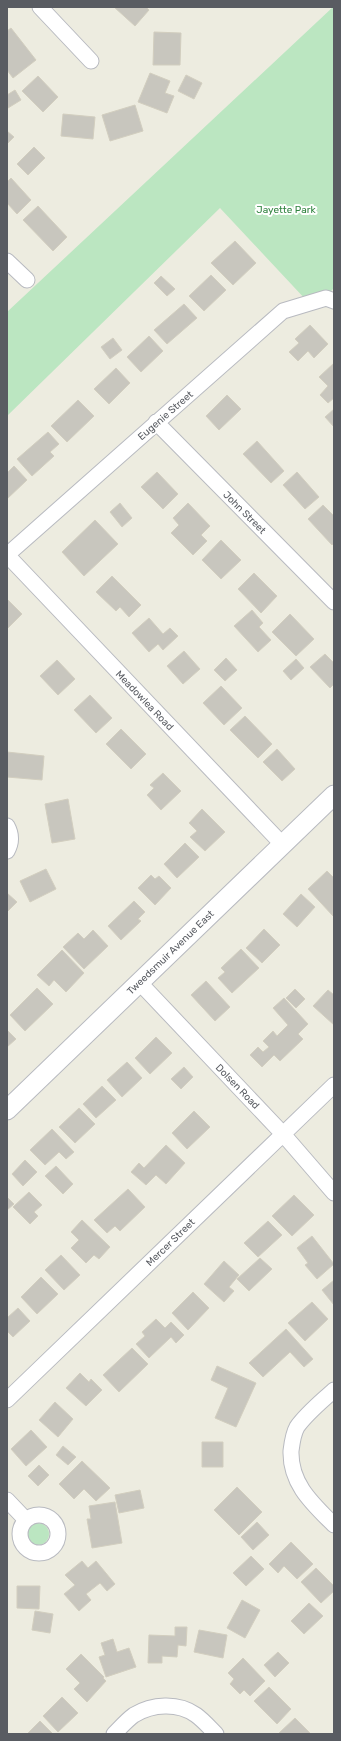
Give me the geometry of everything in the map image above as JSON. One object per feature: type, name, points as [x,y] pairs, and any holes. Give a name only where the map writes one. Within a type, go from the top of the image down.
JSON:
[{"type":"street","points":[[40,7],[91,61]]},
{"type":"street","points":[[7,261],[27,280]]},
{"type":"street","name":"Eugenie Street","points":[[7,555],[283,311],[326,298],[334,301]]},
{"type":"street","name":"John Street","points":[[156,422],[334,602]]},
{"type":"street","name":"Meadowlea Road","points":[[7,555],[283,845]]},
{"type":"street","name":"Tweedsmuir Avenue East","points":[[7,1110],[334,795]]},
{"type":"street","points":[[7,826],[12,839],[7,851]]},
{"type":"street","name":"Dolsen Road","points":[[139,982],[283,1134],[334,1193]]},
{"type":"street","name":"Mercer Street","points":[[7,1400],[334,1085]]},
{"type":"street","points":[[334,1390],[305,1417],[296,1429],[292,1443],[291,1460],[295,1479],[305,1495],[334,1525]]},
{"type":"street","points":[[7,1500],[26,1520]]},
{"type":"street","points":[[114,1734],[133,1716],[140,1712],[158,1707],[170,1706],[195,1714],[216,1734]]},
{"type":"green space","name":"Jayette Park","points":[[333,7],[334,288],[325,297],[307,301],[220,208],[7,416],[7,312]]},
{"type":"green space","points":[[38,1523],[46,1526],[49,1534],[46,1542],[38,1545],[30,1542],[27,1534],[30,1526]]},
{"type":"building","points":[[114,7],[146,7],[149,10],[135,26]]},
{"type":"building","points":[[11,28],[36,60],[13,78],[7,70],[7,31]]},
{"type":"building","points":[[154,32],[181,33],[180,65],[153,65]]},
{"type":"building","points":[[150,73],[170,81],[165,93],[174,96],[167,113],[138,102]]},
{"type":"building","points":[[186,75],[202,83],[194,99],[178,91]]},
{"type":"building","points":[[38,76],[58,97],[43,112],[22,91]]},
{"type":"building","points":[[15,90],[21,100],[8,108],[7,95]]},
{"type":"building","points":[[135,105],[143,131],[110,141],[102,115]]},
{"type":"building","points":[[63,114],[95,117],[93,139],[61,136]]},
{"type":"building","points":[[7,131],[14,137],[7,144]]},
{"type":"building","points":[[34,147],[45,158],[28,175],[17,164]]},
{"type":"building","points":[[11,178],[31,200],[17,214],[7,203],[7,182]]},
{"type":"building","points":[[38,206],[67,237],[53,251],[23,220]]},
{"type":"building","points":[[235,241],[256,263],[233,285],[211,263]]},
{"type":"building","points":[[211,275],[226,290],[204,311],[189,296]]},
{"type":"building","points":[[161,276],[175,289],[167,296],[154,283]]},
{"type":"building","points":[[184,304],[197,318],[167,344],[154,330]]},
{"type":"building","points":[[310,325],[328,344],[314,358],[308,351],[298,361],[289,352],[299,343],[295,339]]},
{"type":"building","points":[[149,336],[163,351],[141,372],[127,357]]},
{"type":"building","points":[[113,338],[122,350],[110,359],[101,347]]},
{"type":"building","points":[[334,363],[334,398],[328,403],[320,395],[328,386],[319,377]]},
{"type":"building","points":[[116,368],[130,383],[109,404],[94,389]]},
{"type":"building","points":[[227,395],[241,409],[219,430],[206,416]]},
{"type":"building","points":[[78,400],[94,416],[67,442],[51,426]]},
{"type":"building","points":[[334,409],[334,427],[325,417]]},
{"type":"building","points":[[48,432],[59,444],[50,452],[54,456],[32,476],[17,459]]},
{"type":"building","points":[[257,441],[284,471],[271,483],[243,454]]},
{"type":"building","points":[[14,466],[27,480],[7,499],[7,473]]},
{"type":"building","points":[[157,472],[178,494],[163,509],[141,487]]},
{"type":"building","points":[[297,472],[319,497],[305,509],[283,485]]},
{"type":"building","points":[[120,503],[132,518],[122,527],[110,512]]},
{"type":"building","points":[[188,503],[210,526],[201,535],[207,541],[193,555],[171,533],[179,525],[173,518]]},
{"type":"building","points":[[323,505],[334,516],[334,543],[332,545],[308,519]]},
{"type":"building","points":[[95,520],[118,544],[84,576],[62,552]]},
{"type":"building","points":[[221,540],[241,560],[221,579],[202,560]]},
{"type":"building","points":[[254,573],[277,596],[261,613],[238,589]]},
{"type":"building","points":[[112,576],[141,605],[129,617],[120,607],[116,611],[96,592]]},
{"type":"building","points":[[7,599],[22,614],[7,629]]},
{"type":"building","points":[[252,610],[263,623],[259,627],[271,640],[258,652],[234,626]]},
{"type":"building","points":[[290,614],[314,639],[296,656],[272,632]]},
{"type":"building","points":[[149,618],[163,634],[170,628],[178,636],[163,650],[158,644],[149,652],[132,633]]},
{"type":"building","points":[[184,651],[200,669],[183,684],[167,666]]},
{"type":"building","points":[[325,654],[334,663],[334,684],[330,688],[310,667]]},
{"type":"building","points":[[226,658],[237,670],[225,681],[214,670]]},
{"type":"building","points":[[296,659],[304,668],[291,680],[283,671]]},
{"type":"building","points":[[57,660],[75,679],[58,695],[40,676]]},
{"type":"building","points":[[221,686],[242,708],[224,725],[203,703]]},
{"type":"building","points":[[90,695],[112,718],[96,733],[74,710]]},
{"type":"building","points":[[245,716],[272,744],[258,758],[230,730]]},
{"type":"building","points":[[121,729],[146,754],[131,769],[106,744]]},
{"type":"building","points":[[277,749],[295,769],[282,781],[263,762]]},
{"type":"building","points":[[7,752],[44,756],[42,780],[7,777]]},
{"type":"building","points":[[163,773],[181,791],[161,810],[147,795],[154,788],[150,785]]},
{"type":"building","points":[[68,799],[75,839],[52,843],[45,804]]},
{"type":"building","points":[[202,809],[225,832],[205,851],[190,837],[197,831],[189,823]]},
{"type":"building","points":[[185,843],[199,857],[177,878],[164,864]]},
{"type":"building","points":[[46,869],[56,889],[30,902],[20,881]]},
{"type":"building","points":[[327,871],[334,878],[333,916],[308,889]]},
{"type":"building","points":[[151,875],[155,879],[159,876],[171,888],[155,905],[138,888]]},
{"type":"building","points":[[7,893],[17,902],[7,912]]},
{"type":"building","points":[[301,894],[315,907],[297,927],[283,914]]},
{"type":"building","points":[[134,901],[145,912],[138,919],[141,921],[121,940],[108,926]]},
{"type":"building","points":[[264,929],[280,945],[262,963],[246,948]]},
{"type":"building","points":[[93,930],[108,946],[84,969],[63,947],[78,933],[84,939]]},
{"type":"building","points":[[241,949],[259,968],[232,993],[218,978],[225,972],[221,968]]},
{"type":"building","points":[[62,950],[84,973],[66,992],[54,980],[49,986],[37,975]]},
{"type":"building","points":[[206,981],[230,1007],[215,1021],[191,995]]},
{"type":"building","points":[[37,988],[53,1004],[25,1031],[10,1015]]},
{"type":"building","points":[[295,989],[305,999],[296,1008],[286,998]]},
{"type":"building","points":[[328,990],[334,995],[334,1025],[313,1006]]},
{"type":"building","points":[[284,998],[308,1024],[298,1034],[303,1039],[280,1061],[274,1055],[262,1067],[250,1055],[258,1047],[263,1052],[269,1047],[263,1041],[273,1031],[277,1036],[288,1025],[273,1008]]},
{"type":"building","points":[[7,1030],[16,1039],[7,1047]]},
{"type":"building","points":[[156,1037],[172,1053],[150,1074],[135,1058]]},
{"type":"building","points":[[127,1062],[142,1078],[122,1097],[107,1080]]},
{"type":"building","points":[[184,1067],[193,1077],[181,1089],[171,1079]]},
{"type":"building","points":[[102,1086],[116,1100],[96,1118],[83,1104]]},
{"type":"building","points":[[79,1108],[95,1124],[75,1143],[59,1127]]},
{"type":"building","points":[[194,1111],[210,1127],[187,1149],[172,1133]]},
{"type":"building","points":[[52,1129],[74,1152],[66,1159],[59,1152],[45,1165],[30,1150]]},
{"type":"building","points":[[166,1145],[185,1163],[166,1184],[156,1175],[146,1185],[131,1172],[139,1163],[144,1168]]},
{"type":"building","points":[[25,1160],[37,1172],[23,1186],[12,1174]]},
{"type":"building","points":[[56,1166],[73,1184],[63,1194],[45,1176]]},
{"type":"building","points":[[128,1189],[145,1207],[120,1231],[115,1226],[107,1233],[94,1220]]},
{"type":"building","points":[[29,1192],[42,1205],[34,1212],[38,1216],[30,1224],[13,1207]]},
{"type":"building","points":[[294,1195],[314,1215],[292,1236],[272,1216]]},
{"type":"building","points":[[7,1197],[14,1204],[7,1210]]},
{"type":"building","points":[[82,1220],[110,1247],[99,1259],[94,1255],[86,1263],[71,1248],[79,1240],[71,1232]]},
{"type":"building","points":[[268,1221],[282,1235],[258,1257],[244,1243]]},
{"type":"building","points":[[312,1236],[334,1264],[317,1279],[305,1265],[308,1263],[297,1248]]},
{"type":"building","points":[[61,1255],[80,1275],[64,1290],[45,1270]]},
{"type":"building","points":[[260,1258],[272,1269],[249,1291],[237,1279]]},
{"type":"building","points":[[224,1261],[239,1275],[229,1287],[234,1291],[224,1302],[204,1284]]},
{"type":"building","points":[[41,1277],[58,1294],[37,1314],[21,1297]]},
{"type":"building","points":[[334,1280],[334,1305],[322,1290]]},
{"type":"building","points":[[193,1292],[209,1308],[188,1330],[172,1313]]},
{"type":"building","points":[[312,1302],[328,1319],[305,1341],[288,1323]]},
{"type":"building","points":[[18,1308],[30,1321],[13,1337],[7,1331],[7,1318]]},
{"type":"building","points":[[156,1319],[165,1328],[171,1322],[184,1335],[176,1343],[171,1337],[149,1358],[136,1344],[145,1336],[142,1332]]},
{"type":"building","points":[[286,1329],[313,1359],[304,1367],[290,1352],[263,1377],[249,1363]]},
{"type":"building","points":[[132,1348],[148,1364],[119,1392],[103,1375]]},
{"type":"building","points":[[217,1366],[256,1383],[236,1427],[215,1418],[228,1388],[211,1380]]},
{"type":"building","points":[[80,1373],[89,1382],[91,1379],[102,1390],[86,1406],[66,1388]]},
{"type":"building","points":[[55,1402],[73,1419],[58,1437],[39,1420]]},
{"type":"building","points":[[31,1430],[47,1447],[26,1466],[11,1449]]},
{"type":"building","points":[[202,1442],[223,1442],[223,1467],[202,1467]]},
{"type":"building","points":[[63,1446],[76,1457],[68,1465],[56,1455]]},
{"type":"building","points":[[82,1461],[110,1488],[96,1501],[84,1489],[74,1499],[59,1484]]},
{"type":"building","points":[[39,1465],[49,1475],[38,1486],[28,1476]]},
{"type":"building","points":[[237,1487],[262,1512],[239,1535],[214,1510]]},
{"type":"building","points":[[140,1490],[144,1508],[119,1513],[115,1495]]},
{"type":"building","points":[[115,1502],[122,1543],[92,1548],[87,1519],[91,1519],[89,1506]]},
{"type":"building","points":[[257,1522],[269,1535],[253,1550],[241,1537]]},
{"type":"building","points":[[291,1542],[313,1564],[297,1579],[284,1566],[278,1573],[269,1564]]},
{"type":"building","points":[[251,1556],[264,1569],[246,1586],[233,1573]]},
{"type":"building","points":[[82,1561],[88,1568],[96,1561],[115,1584],[107,1591],[100,1583],[86,1594],[91,1600],[79,1611],[64,1594],[75,1585],[65,1575]]},
{"type":"building","points":[[316,1568],[334,1586],[334,1591],[321,1603],[301,1582]]},
{"type":"building","points":[[17,1586],[40,1586],[39,1609],[17,1608]]},
{"type":"building","points":[[242,1600],[260,1610],[245,1638],[227,1628]]},
{"type":"building","points":[[309,1603],[323,1616],[304,1634],[291,1621]]},
{"type":"building","points":[[35,1611],[53,1614],[50,1633],[32,1630]]},
{"type":"building","points":[[175,1627],[187,1627],[186,1646],[178,1645],[177,1657],[162,1656],[162,1663],[148,1663],[149,1635],[175,1636]]},
{"type":"building","points":[[199,1630],[227,1635],[223,1658],[194,1652]]},
{"type":"building","points":[[113,1639],[117,1652],[129,1648],[136,1667],[106,1677],[99,1657],[105,1655],[101,1643]]},
{"type":"building","points":[[278,1652],[289,1663],[275,1677],[264,1665]]},
{"type":"building","points":[[81,1654],[104,1677],[103,1678],[106,1681],[87,1702],[74,1689],[80,1683],[66,1669]]},
{"type":"building","points":[[243,1658],[265,1681],[250,1696],[244,1690],[240,1694],[230,1684],[234,1679],[228,1673]]},
{"type":"building","points":[[269,1687],[291,1709],[277,1724],[254,1701]]},
{"type":"building","points":[[62,1697],[78,1713],[58,1732],[43,1716]]},
{"type":"building","points":[[295,1718],[311,1734],[279,1734],[279,1733]]},
{"type":"building","points":[[40,1721],[53,1734],[27,1734]]}]
